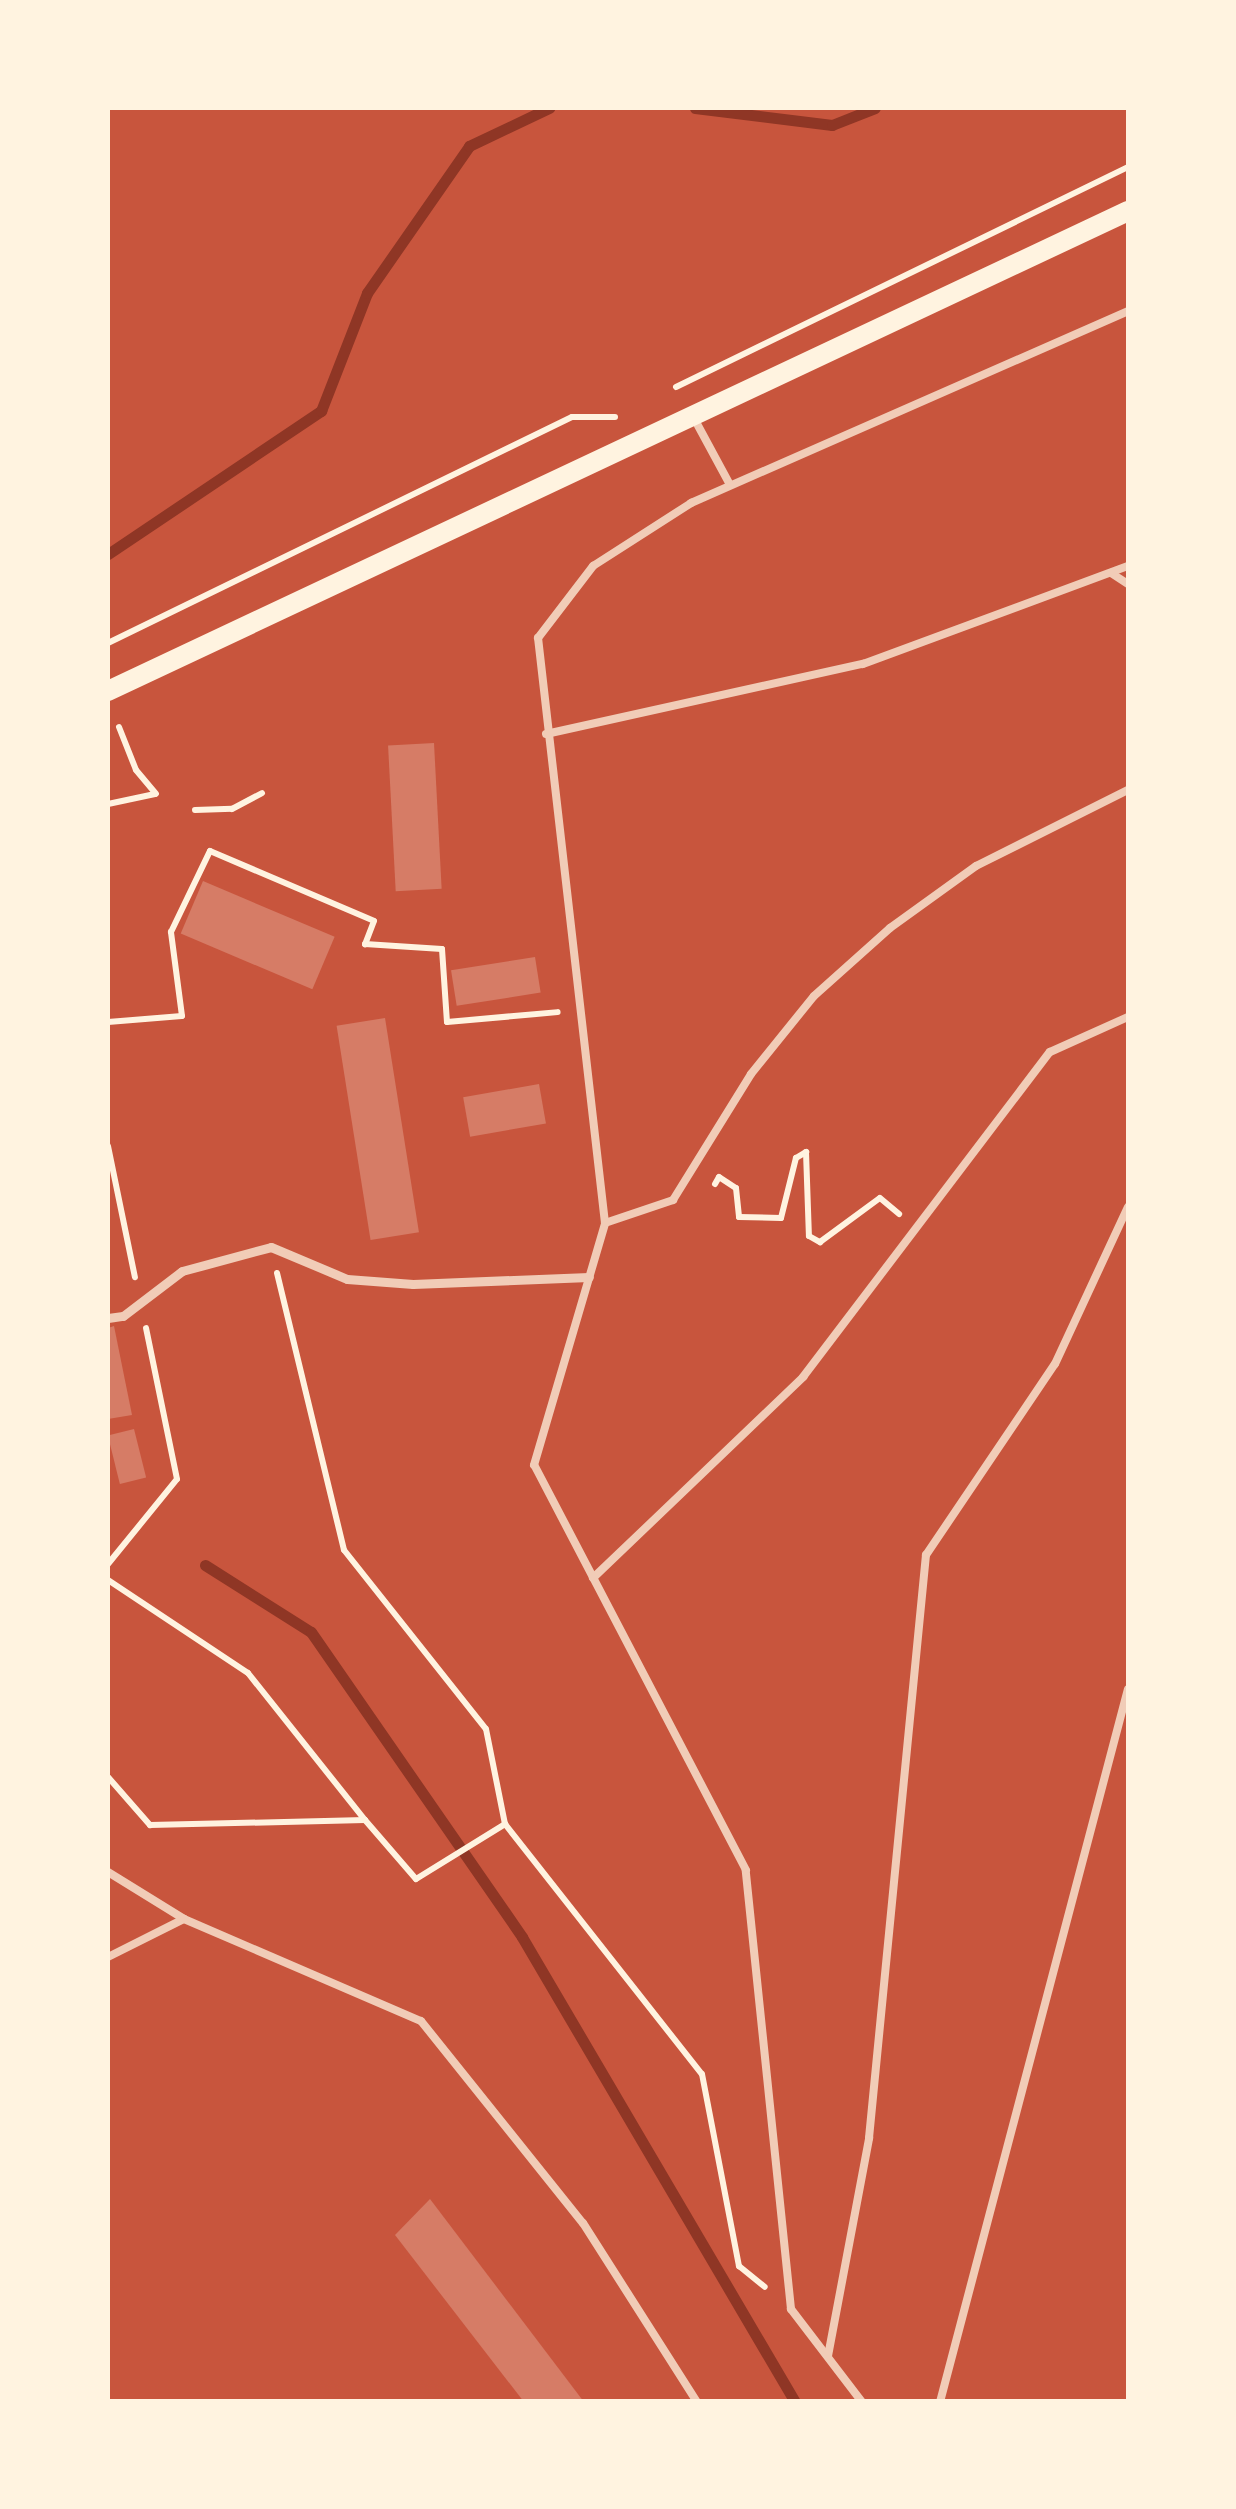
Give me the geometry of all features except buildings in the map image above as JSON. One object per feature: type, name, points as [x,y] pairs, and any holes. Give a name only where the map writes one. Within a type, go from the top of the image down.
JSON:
[{"type":"main road","points":[[108,691],[582,465],[695,420],[1128,212]]},
{"type":"street","points":[[108,1318],[140,1303],[182,1270],[271,1247],[347,1279],[412,1284],[590,1277]]},
{"type":"lane","points":[[862,2402],[791,2309],[746,1870],[534,1465],[605,1223],[538,638],[593,566],[729,483],[1128,312]]},
{"type":"lane","points":[[695,420],[729,483]]},
{"type":"lane","points":[[546,734],[863,664],[1128,566]]},
{"type":"lane","points":[[1112,572],[1128,584]]},
{"type":"lane","points":[[605,1223],[653,1211],[685,1186],[751,1074],[814,996],[878,939],[976,866],[1128,790]]},
{"type":"lane","points":[[592,1578],[803,1377],[1050,1052],[1128,1017]]},
{"type":"lane","points":[[828,2356],[870,2138],[926,1554],[1055,1364],[1128,1207]]},
{"type":"lane","points":[[940,2402],[1128,1689]]},
{"type":"lane","points":[[108,1872],[184,1919],[422,2021],[583,2223],[697,2402]]},
{"type":"lane","points":[[108,1957],[184,1919]]},
{"type":"path","points":[[666,392],[1128,167]]},
{"type":"path","points":[[108,643],[572,417],[612,418],[630,409]]},
{"type":"path","points":[[108,804],[156,794],[136,770],[119,727]]},
{"type":"path","points":[[195,810],[232,809],[262,793]]},
{"type":"path","points":[[108,1022],[182,1016],[171,932],[210,851],[374,921],[365,944],[442,950],[447,1022],[580,1010]]},
{"type":"path","points":[[108,1146],[176,1480],[108,1564]]},
{"type":"path","points":[[685,1186],[706,1198],[719,1178],[736,1188],[739,1217],[782,1218],[796,1158],[806,1152],[809,1236],[820,1242],[880,1198],[916,1229]]},
{"type":"path","points":[[271,1247],[344,1550],[486,1730],[505,1824],[702,2074],[740,2266],[791,2309]]},
{"type":"path","points":[[108,1580],[248,1673],[416,1879],[505,1824]]},
{"type":"path","points":[[108,1778],[150,1825],[365,1820]]},
{"type":"waterway","points":[[108,554],[321,411],[367,293],[469,146],[549,108]]},
{"type":"waterway","points":[[695,108],[832,125],[875,108]]},
{"type":"waterway","points":[[205,1565],[311,1632],[522,1937],[795,2402]]}]
